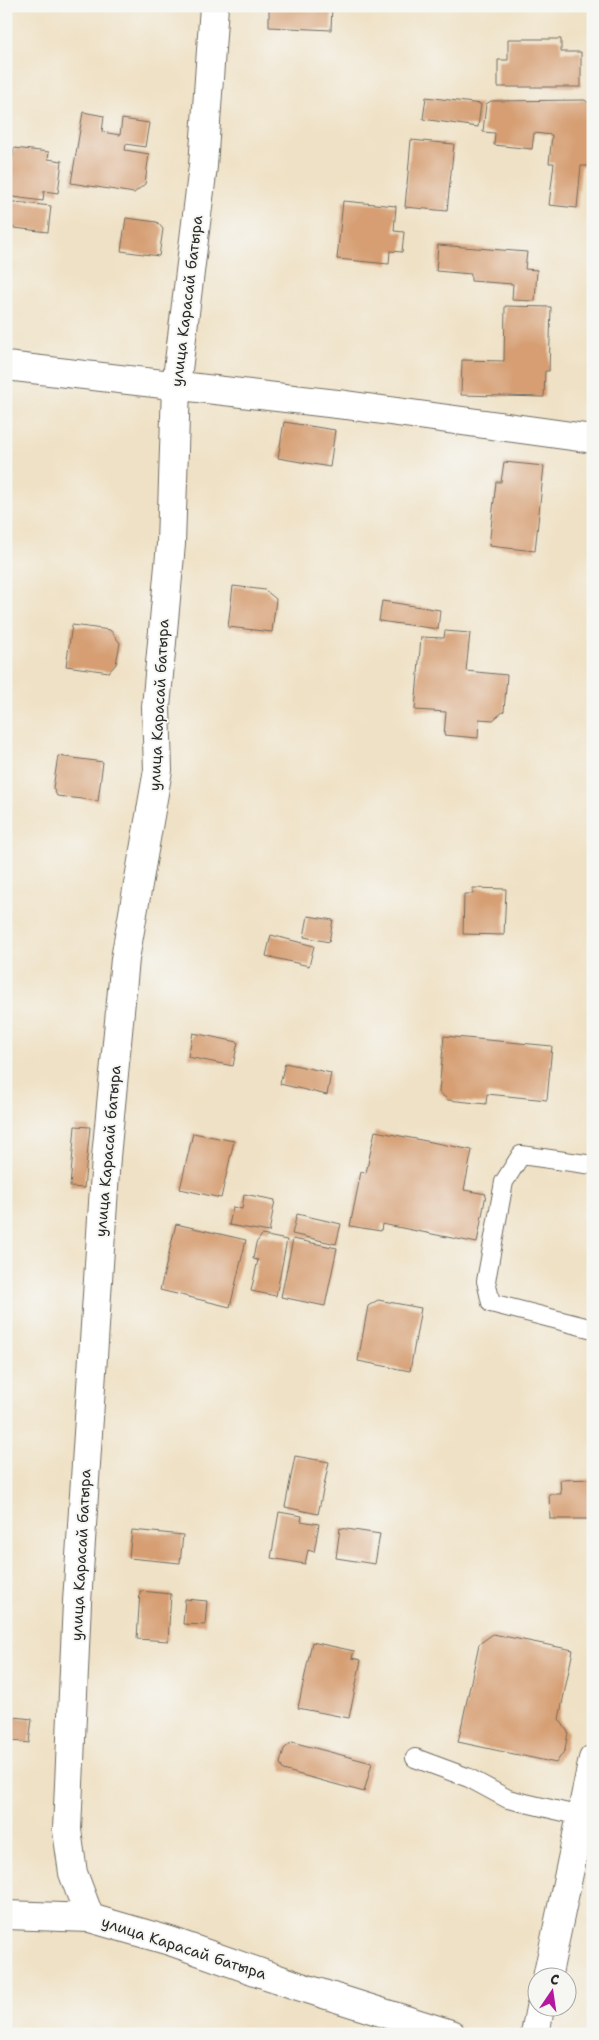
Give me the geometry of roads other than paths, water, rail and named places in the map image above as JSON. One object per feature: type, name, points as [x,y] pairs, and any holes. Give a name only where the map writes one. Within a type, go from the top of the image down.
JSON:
[{"type":"street","name":"улица Карасай батыра","points":[[214,6],[203,166],[176,386],[170,544],[156,707],[158,770],[124,969],[106,1157],[77,1602],[67,1830],[73,1873],[90,1918],[170,1941],[298,1986],[451,2034]]},
{"type":"street","points":[[6,366],[355,406],[593,439]]},
{"type":"street","points":[[549,1968],[593,1760]]},
{"type":"street","points":[[6,1915],[90,1918]]},
{"type":"street","points":[[535,2034],[538,2018]]},
{"type":"lane","points":[[593,1165],[521,1155],[504,1182],[486,1280],[491,1303],[593,1329]]},
{"type":"lane","points":[[415,1758],[469,1778],[508,1799],[581,1816]]}]
